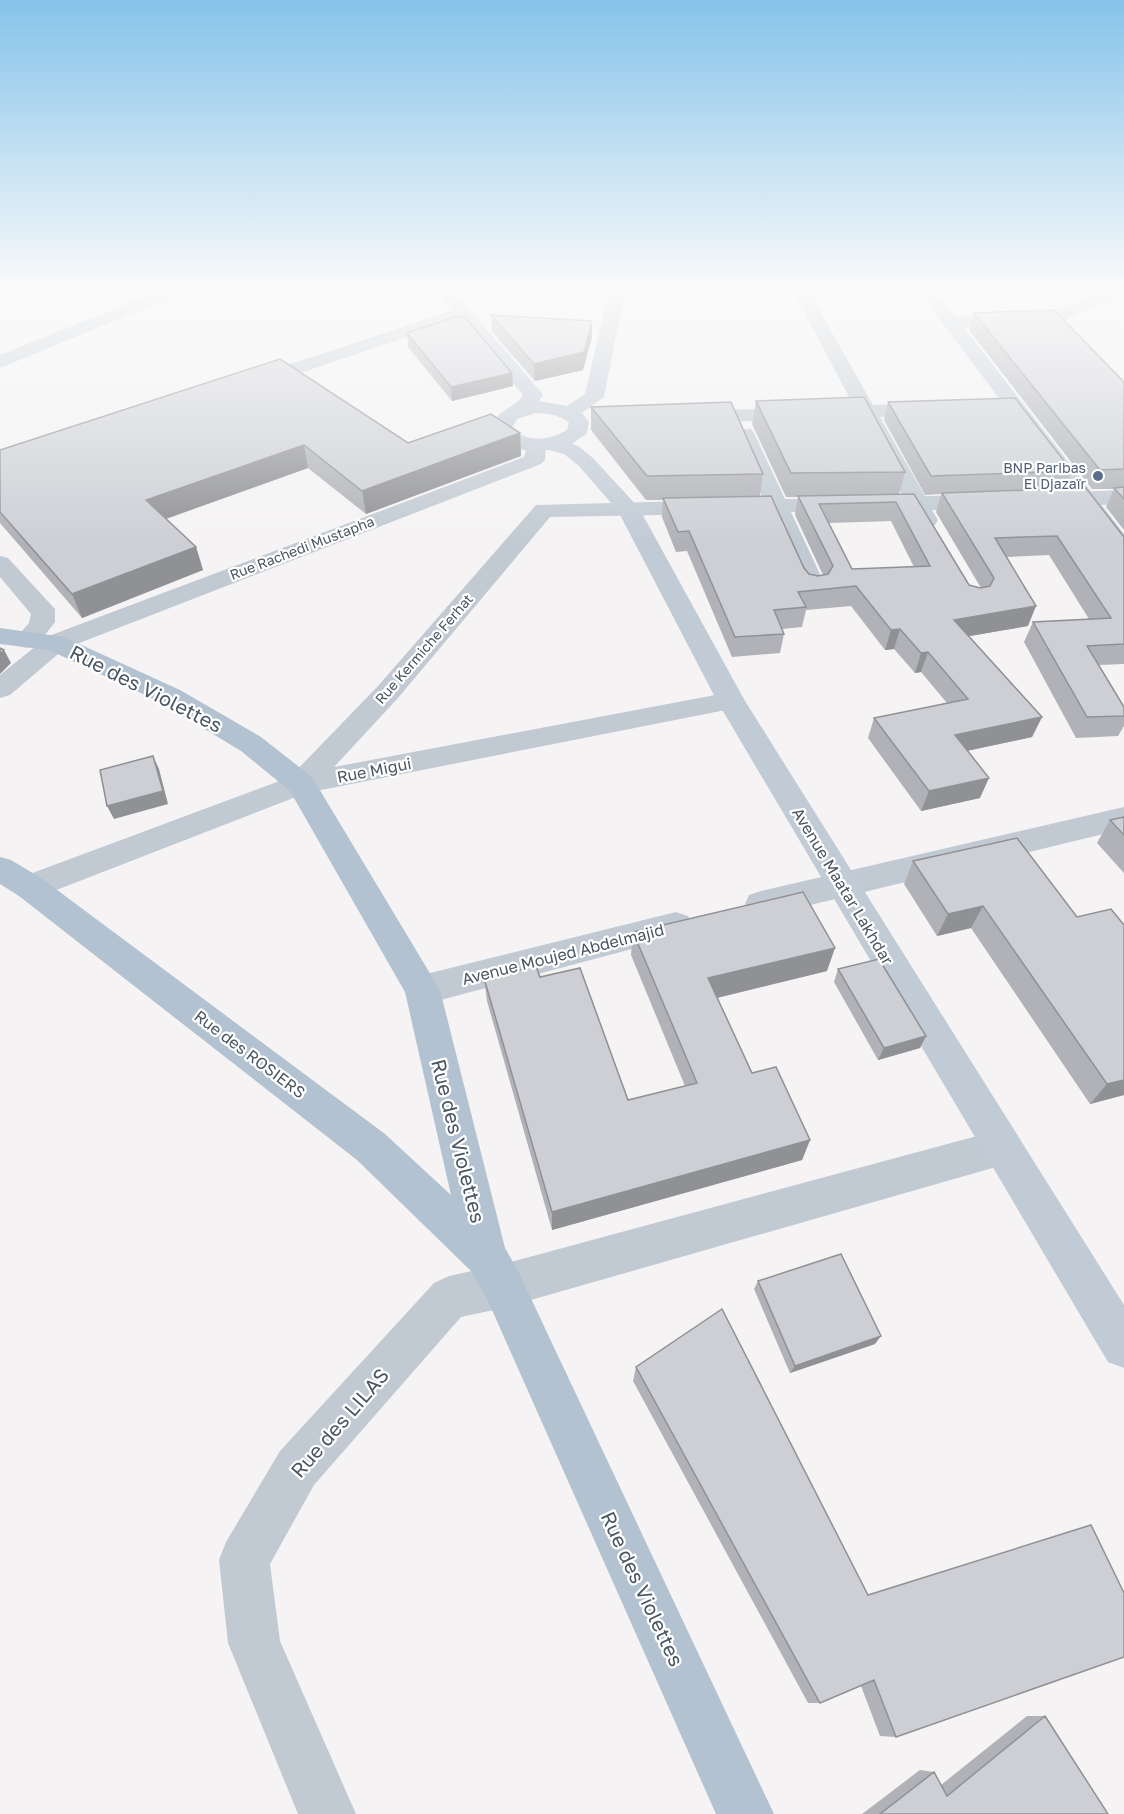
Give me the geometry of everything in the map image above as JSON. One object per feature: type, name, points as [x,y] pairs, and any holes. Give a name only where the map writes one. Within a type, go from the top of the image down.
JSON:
[{"type":"main road","points":[[517,375],[534,394],[524,409]]},
{"type":"main road","points":[[574,417],[594,397],[599,375]]},
{"type":"main road","points":[[990,375],[1124,549]]},
{"type":"main road","points":[[524,409],[553,408],[574,417],[580,428],[570,438],[543,444]]},
{"type":"main road","name":"Avenue Maatar Lakhdar","points":[[524,409],[506,417],[501,429],[513,440],[571,450],[586,462],[628,508],[731,701],[1124,1346]]},
{"type":"main road","name":"Rue des Violettes","points":[[27,640],[170,696],[251,744],[301,784],[422,990],[495,1271],[745,1814]]},
{"type":"main road","name":"Rue des ROSIERS","points":[[15,878],[371,1147],[495,1271]]},
{"type":"street","points":[[237,388],[277,375]]},
{"type":"street","points":[[846,375],[934,533]]},
{"type":"street","points":[[991,408],[1014,407]]},
{"type":"street","points":[[669,418],[946,409]]},
{"type":"street","points":[[736,416],[814,587]]},
{"type":"street","points":[[574,417],[602,421]]},
{"type":"street","name":"Rue Rachedi Mustapha","points":[[27,640],[534,460],[543,444]]},
{"type":"street","points":[[1029,500],[1124,497]]},
{"type":"street","points":[[628,508],[1007,501]]},
{"type":"street","name":"Rue Kermiche Ferhat","points":[[301,784],[388,692],[544,510],[628,508]]},
{"type":"street","points":[[0,563],[42,609],[45,617],[43,623],[27,640],[0,689]]},
{"type":"street","name":"Rue Migui","points":[[15,878],[301,784],[731,701]]},
{"type":"street","name":"Avenue Moujed Abdelmajid","points":[[422,990],[842,883],[1124,818]]},
{"type":"street","name":"Rue des LILAS","points":[[327,1814],[254,1643],[244,1560],[297,1468],[449,1298],[495,1271],[1003,1147]]},
{"type":"building","points":[[232,375],[304,375],[408,443],[491,414],[520,433],[362,491],[304,445],[146,500],[196,547],[72,594],[0,512],[0,450]]},
{"type":"building","points":[[441,375],[505,375],[451,387]]},
{"type":"building","points":[[1023,375],[1117,375],[1124,382],[1124,469],[1100,470]]},
{"type":"building","points":[[864,397],[905,472],[791,473],[756,401]]},
{"type":"building","points":[[1015,398],[1072,471],[931,476],[888,402]]},
{"type":"building","points":[[731,402],[763,474],[647,476],[591,407]]},
{"type":"building","points":[[1124,487],[1124,499],[1114,488]]},
{"type":"building","points":[[1086,488],[1124,537],[1124,644],[1087,646],[1124,707],[1124,716],[1087,717],[1033,622],[1111,618],[1057,536],[995,538],[1036,606],[954,620],[1042,717],[955,735],[989,778],[929,791],[874,718],[968,699],[928,652],[921,653],[900,629],[891,630],[856,586],[798,592],[806,607],[774,610],[784,634],[735,637],[689,531],[678,532],[663,498],[771,496],[804,568],[809,574],[818,576],[828,574],[833,566],[798,496],[914,494],[969,585],[980,588],[990,586],[994,578],[942,493]],"holes":[[[896,502],[930,566],[852,569],[819,504]]]},
{"type":"building","points":[[153,756],[163,791],[107,806],[100,770]]},
{"type":"building","points":[[1124,817],[1124,835],[1110,820]]},
{"type":"building","points":[[1017,838],[1077,917],[1111,909],[1124,925],[1124,1080],[1107,1084],[983,906],[948,914],[913,861]]},
{"type":"building","points":[[803,892],[835,948],[708,978],[752,1073],[776,1067],[810,1140],[552,1212],[484,978],[536,966],[540,977],[580,968],[628,1100],[697,1083],[633,932]]},
{"type":"building","points":[[879,959],[926,1036],[884,1048],[838,969]]},
{"type":"building","points":[[841,1254],[881,1336],[795,1366],[758,1281]]},
{"type":"building","points":[[722,1309],[868,1595],[1091,1525],[1124,1593],[1124,1657],[896,1737],[874,1680],[820,1703],[636,1367]]},
{"type":"building","points":[[1045,1716],[1108,1814],[880,1814],[934,1772],[947,1796]]},
{"type":"place","name":"BNP Paribas El Djazaïr","points":[[1098,476]]}]
